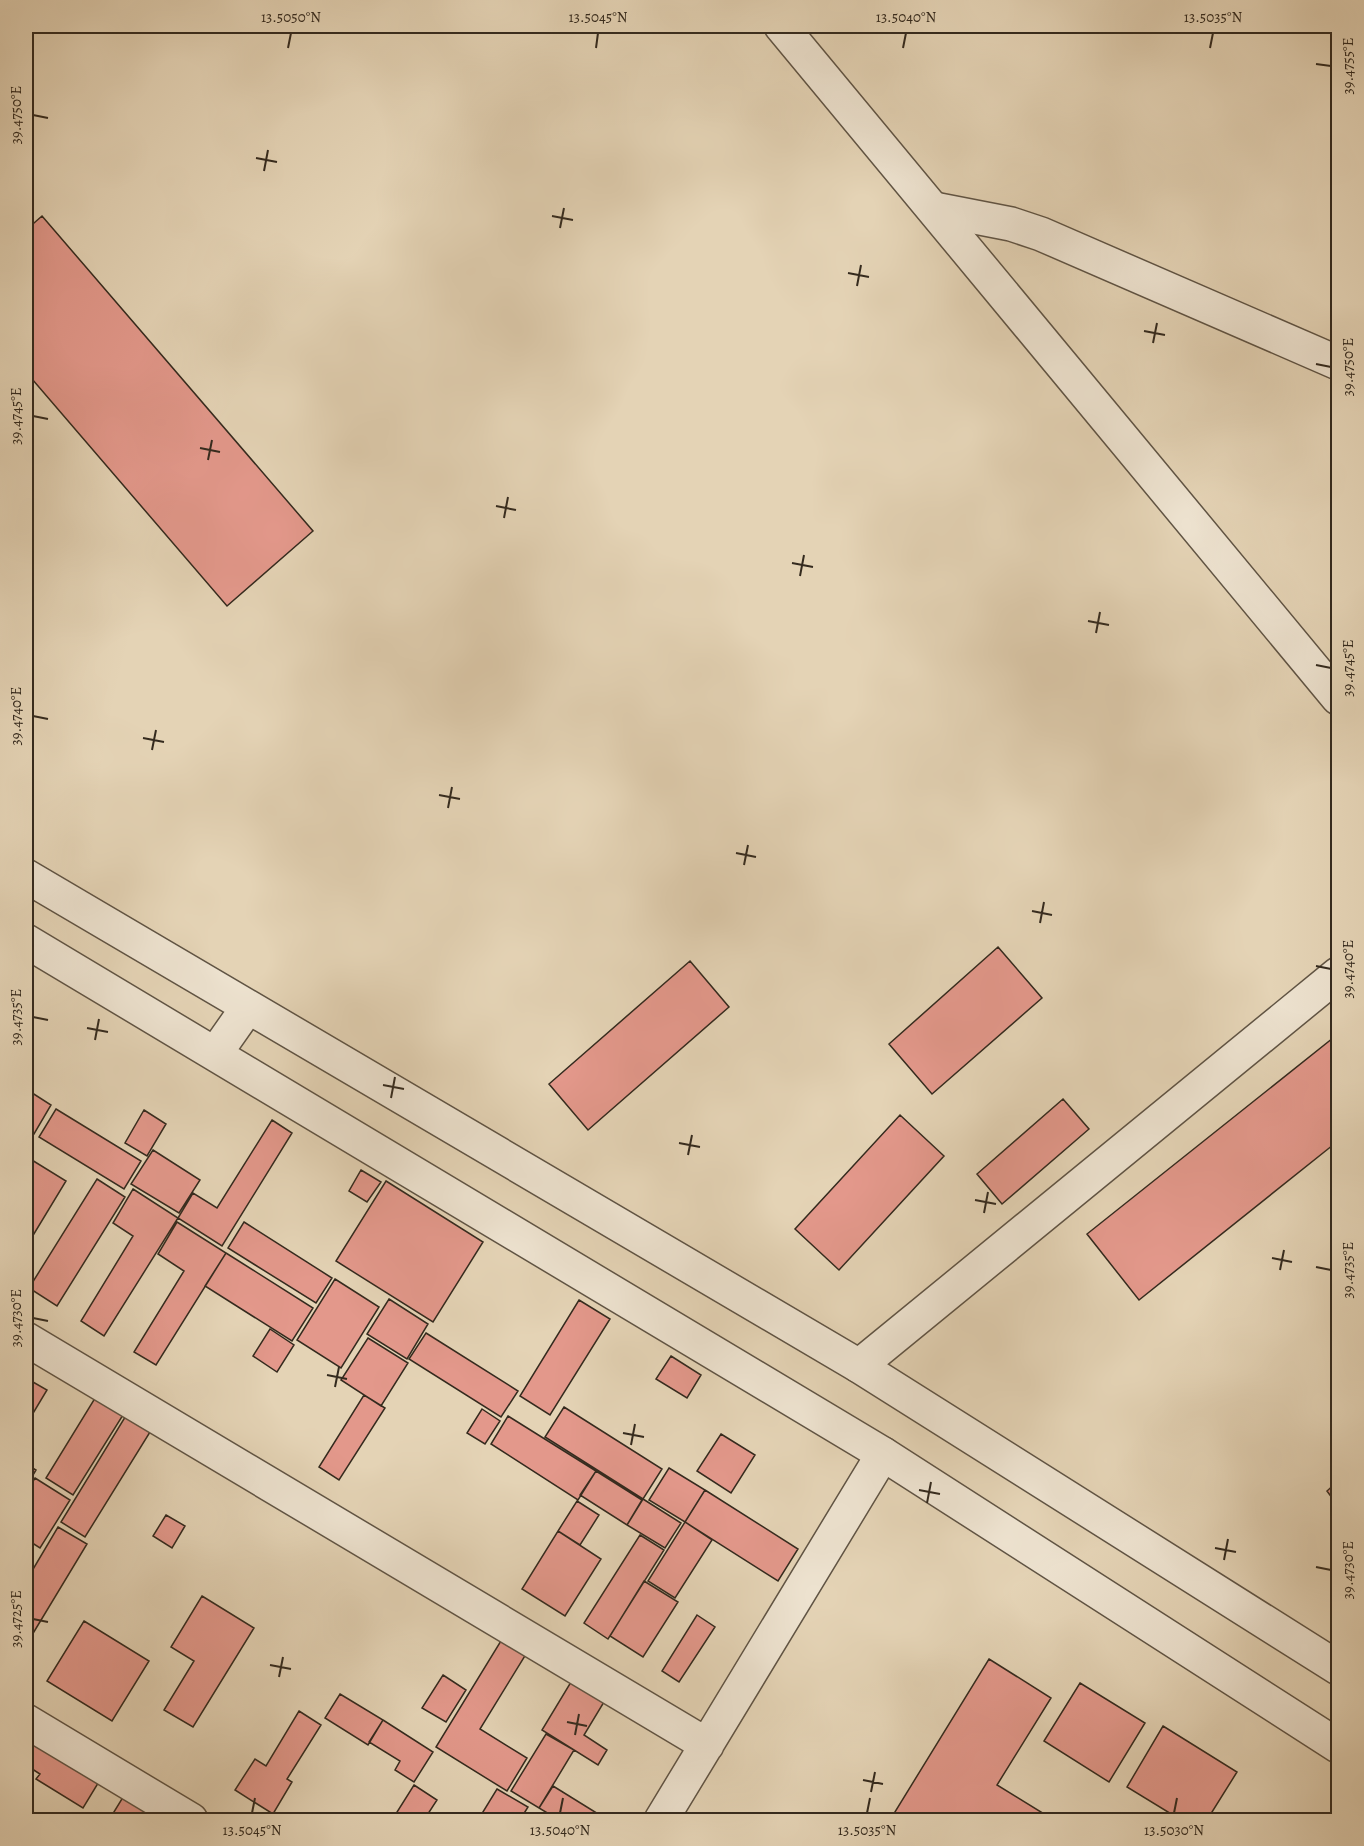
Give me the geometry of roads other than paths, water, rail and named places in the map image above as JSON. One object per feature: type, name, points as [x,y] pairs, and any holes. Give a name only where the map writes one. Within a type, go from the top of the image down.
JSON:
[{"type":"street","points":[[781,26],[1338,698]]},
{"type":"street","points":[[934,209],[1011,224],[1041,234],[1338,363]]},
{"type":"street","points":[[26,876],[859,1366],[1338,1668]]},
{"type":"street","points":[[26,941],[883,1454],[1338,1746]]},
{"type":"street","points":[[859,1366],[1338,974]]},
{"type":"street","points":[[215,1054],[248,1007]]},
{"type":"street","points":[[26,1339],[707,1746]]},
{"type":"street","points":[[661,1821],[883,1454]]},
{"type":"street","points":[[26,1721],[191,1821]]}]
